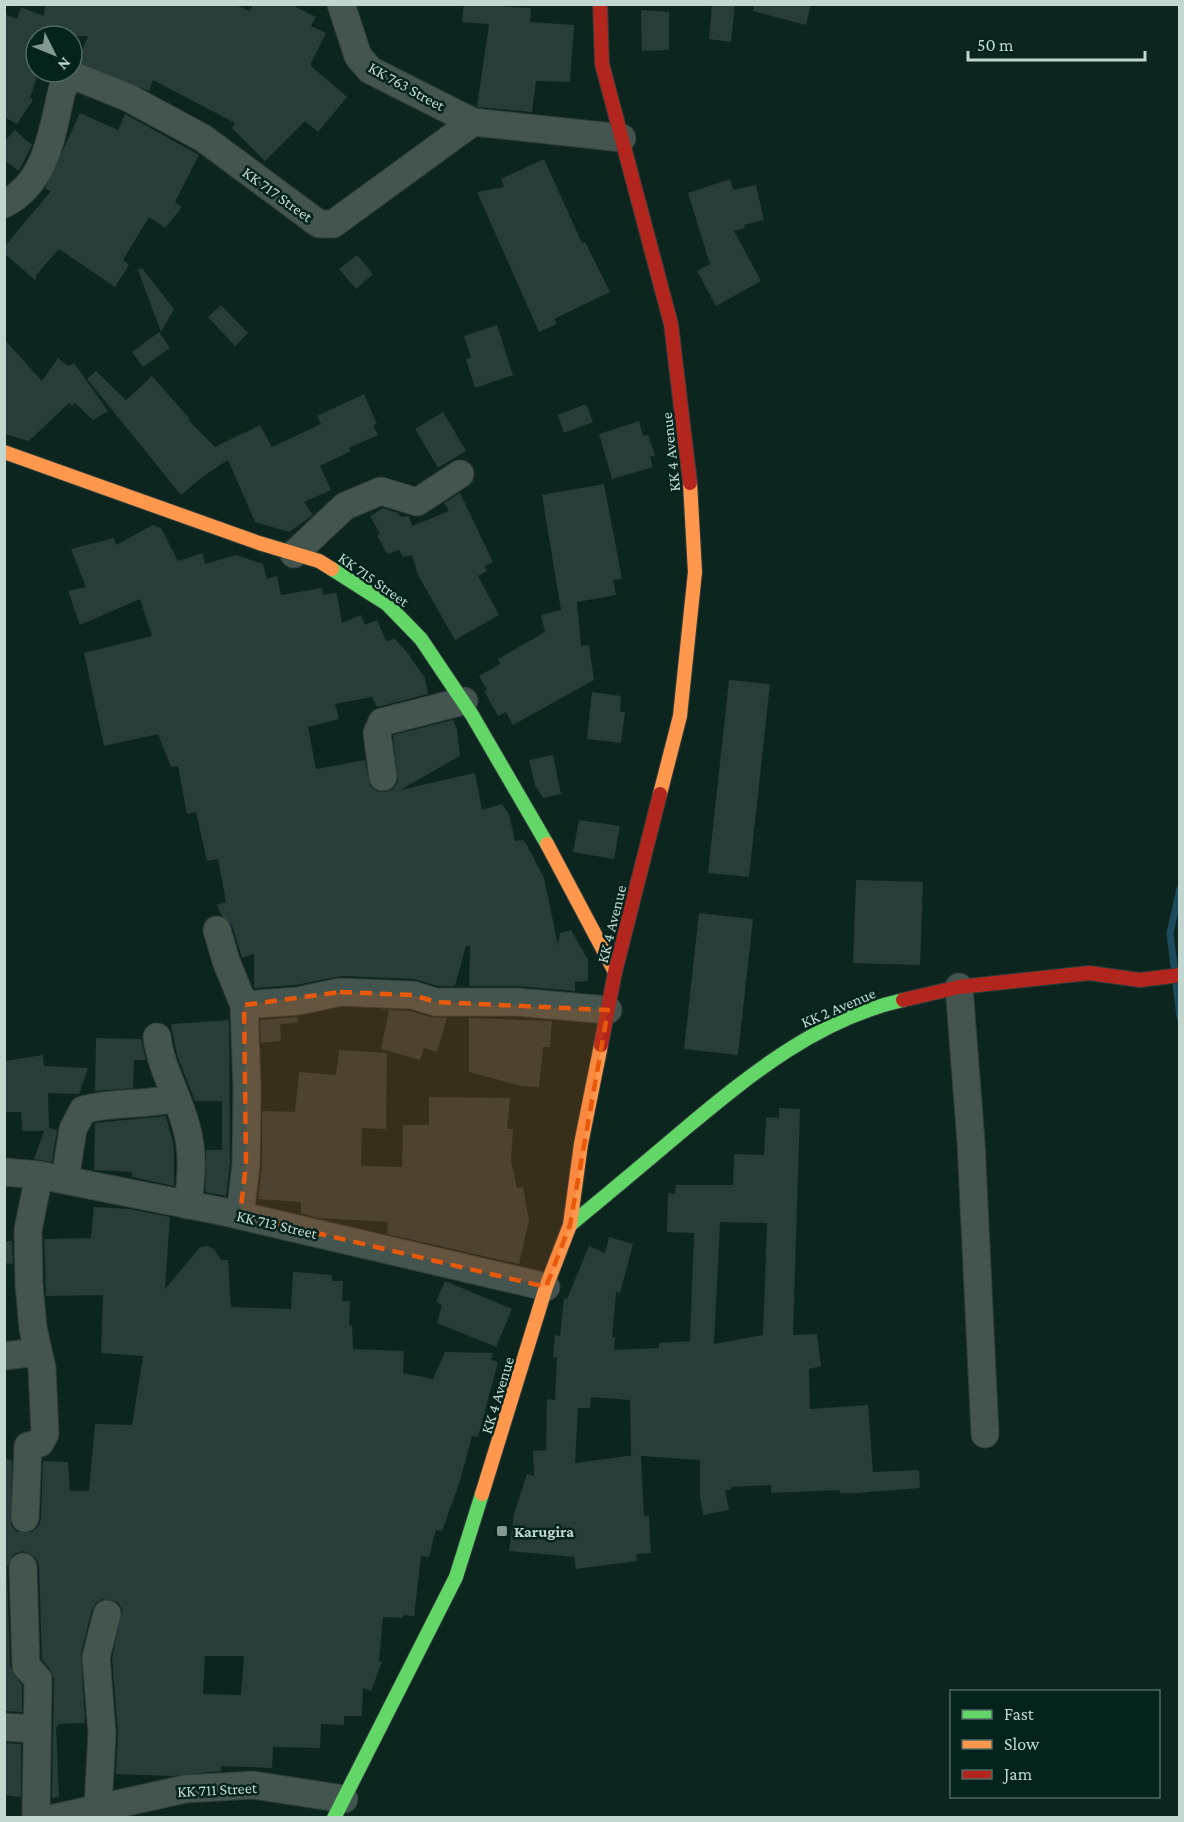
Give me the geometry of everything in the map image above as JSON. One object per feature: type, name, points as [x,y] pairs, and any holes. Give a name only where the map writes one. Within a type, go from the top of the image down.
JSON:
[{"type":"main road","name":"KK 4 Avenue","points":[[339,1808],[456,1577],[546,1287],[570,1225],[581,1144],[615,972],[680,716],[695,573],[688,452],[671,324],[602,64],[600,4]]},
{"type":"main road","name":"KK 715 Street","points":[[4,452],[319,561],[387,604],[422,639],[464,701],[543,836],[615,972]]},
{"type":"main road","name":"KK 2 Avenue","points":[[570,1225],[741,1083],[812,1033],[875,1006],[959,987],[1089,973],[1140,980],[1179,975]]},
{"type":"street","name":"KK 763 Street","points":[[341,4],[358,56],[370,70],[473,122]]},
{"type":"street","name":"KK 717 Street","points":[[4,204],[16,198],[38,175],[62,90],[68,80],[77,77],[127,98],[203,138],[319,224],[333,224],[473,122]]},
{"type":"street","points":[[473,122],[622,138]]},
{"type":"street","points":[[294,554],[345,506],[381,491],[417,502],[460,474]]},
{"type":"street","points":[[383,777],[377,733],[382,722],[464,701]]},
{"type":"street","points":[[217,930],[226,962],[244,1005],[247,1089],[246,1164],[240,1215]]},
{"type":"street","points":[[959,987],[971,1142],[984,1434]]},
{"type":"street","points":[[244,1005],[298,1001],[340,992],[413,995],[436,1002],[517,1002],[608,1010]]},
{"type":"street","points":[[157,1037],[160,1059],[186,1126],[192,1167],[188,1205]]},
{"type":"street","points":[[65,1180],[73,1129],[83,1110],[98,1106],[157,1103],[175,1098]]},
{"type":"street","name":"KK 713 Street","points":[[4,1172],[39,1175],[240,1215],[546,1287]]},
{"type":"street","points":[[25,1518],[28,1446],[40,1443],[45,1434],[45,1402],[29,1284],[28,1230],[39,1175]]},
{"type":"street","points":[[4,1356],[38,1352]]},
{"type":"street","points":[[23,1566],[26,1666],[38,1679],[36,1818]]},
{"type":"street","points":[[98,1808],[102,1733],[96,1657],[107,1614]]},
{"type":"street","points":[[4,1727],[36,1729]]},
{"type":"street","name":"KK 711 Street","points":[[55,1818],[185,1788],[253,1785],[339,1808]]},
{"type":"highlighted area","points":[[340,992],[413,995],[436,1002],[608,1010],[570,1225],[546,1287],[240,1215],[246,1164],[244,1005]]},
{"type":"building","points":[[45,4],[233,4],[250,11],[253,4],[290,4],[316,17],[311,26],[326,33],[310,65],[347,97],[318,132],[305,121],[265,161],[232,128],[235,123],[153,80],[149,91],[84,65],[84,45],[88,36],[84,36],[84,24],[24,24],[24,84],[35,84],[30,97],[33,100],[17,124],[4,117],[4,14],[17,19],[21,7],[44,16]]},
{"type":"building","points":[[464,4],[531,8],[530,22],[574,25],[570,82],[536,81],[532,112],[477,107],[489,24],[462,22]]},
{"type":"building","points":[[712,4],[735,4],[731,42],[709,39]]},
{"type":"building","points":[[754,4],[811,4],[806,25],[753,11]]},
{"type":"building","points":[[641,10],[669,12],[669,50],[642,51]]},
{"type":"building","points":[[80,113],[118,130],[125,114],[199,155],[175,202],[182,207],[165,228],[149,217],[123,260],[129,265],[115,287],[59,249],[36,275],[36,281],[4,253],[4,247],[51,191],[45,189]]},
{"type":"building","points":[[15,130],[32,145],[19,171],[4,160],[4,142]]},
{"type":"building","points":[[544,159],[582,243],[585,242],[610,292],[554,319],[557,324],[539,332],[477,192],[504,187],[501,179]]},
{"type":"building","points":[[730,179],[733,190],[756,185],[764,220],[744,225],[745,228],[734,231],[761,281],[716,306],[697,271],[710,264],[688,193]]},
{"type":"building","points":[[357,255],[373,274],[356,289],[339,269]]},
{"type":"building","points":[[142,268],[174,309],[161,332],[138,270]]},
{"type":"building","points":[[221,305],[248,333],[235,346],[208,317]]},
{"type":"building","points":[[497,325],[513,375],[475,388],[466,359],[471,358],[464,336]]},
{"type":"building","points":[[159,332],[170,348],[143,367],[132,352]]},
{"type":"building","points":[[4,339],[42,381],[58,358],[68,366],[74,363],[108,411],[93,420],[75,403],[72,406],[69,403],[29,441],[4,434]]},
{"type":"building","points":[[96,371],[126,400],[152,376],[190,419],[188,420],[215,447],[260,425],[272,447],[321,424],[317,416],[364,394],[377,424],[373,425],[378,435],[349,448],[351,451],[320,466],[331,490],[304,502],[313,515],[289,532],[255,522],[228,460],[181,495],[87,379]]},
{"type":"building","points":[[586,404],[593,422],[564,433],[558,415]]},
{"type":"building","points":[[443,412],[466,451],[438,468],[415,429]]},
{"type":"building","points":[[639,421],[643,436],[648,435],[655,455],[650,457],[653,467],[612,479],[599,434]]},
{"type":"building","points":[[604,484],[622,579],[613,580],[616,595],[577,602],[581,646],[589,645],[594,680],[513,725],[506,712],[498,716],[484,691],[487,690],[479,676],[500,664],[498,659],[545,632],[541,615],[561,610],[542,495]]},
{"type":"building","points":[[460,493],[493,562],[484,567],[487,571],[478,576],[499,615],[455,640],[418,575],[412,555],[403,557],[399,550],[387,554],[370,516],[383,508],[398,513],[401,517],[409,516],[412,526],[449,511],[444,503]]},
{"type":"building","points":[[153,525],[161,528],[178,561],[203,553],[205,564],[236,555],[263,564],[267,579],[277,576],[281,595],[322,588],[323,595],[337,594],[342,623],[361,615],[365,625],[377,620],[386,641],[395,639],[425,678],[428,694],[377,707],[372,697],[335,704],[339,719],[308,727],[316,769],[365,760],[370,786],[377,791],[386,792],[393,789],[398,782],[393,735],[453,720],[457,729],[460,756],[400,790],[475,773],[482,810],[502,804],[509,814],[515,841],[523,840],[527,845],[544,878],[558,945],[560,933],[571,930],[588,960],[588,981],[575,982],[575,991],[518,986],[469,986],[470,946],[466,946],[455,986],[438,986],[414,979],[341,976],[296,985],[254,988],[254,954],[242,958],[232,925],[221,915],[217,905],[226,902],[218,859],[207,861],[196,812],[187,814],[178,766],[171,767],[158,734],[104,746],[84,653],[152,636],[140,599],[80,625],[68,591],[86,587],[71,549],[114,538],[116,545]]},
{"type":"building","points":[[729,680],[770,684],[749,877],[708,873]]},
{"type":"building","points":[[592,692],[621,696],[620,712],[625,712],[621,743],[587,739]]},
{"type":"building","points":[[553,755],[561,794],[543,798],[535,785],[529,760]]},
{"type":"building","points":[[579,820],[620,826],[614,859],[573,852]]},
{"type":"building","points":[[856,880],[923,882],[920,965],[853,963]]},
{"type":"building","points":[[699,913],[753,919],[738,1055],[684,1049]]},
{"type":"building","points":[[379,1009],[410,1011],[431,1017],[447,1018],[437,1052],[424,1048],[420,1060],[381,1049],[389,1011]]},
{"type":"building","points":[[297,1017],[298,1023],[280,1024],[281,1041],[261,1043],[260,1020]]},
{"type":"building","points":[[469,1018],[552,1021],[550,1047],[543,1047],[539,1087],[521,1086],[469,1072]]},
{"type":"building","points":[[229,1020],[230,1163],[226,1196],[205,1192],[206,1150],[222,1150],[222,1101],[195,1101],[177,1055],[171,1024]]},
{"type":"building","points":[[96,1038],[141,1039],[146,1060],[134,1060],[133,1088],[95,1091]]},
{"type":"building","points":[[339,1050],[387,1053],[386,1129],[362,1128],[361,1166],[402,1167],[403,1125],[429,1125],[429,1097],[510,1098],[507,1129],[513,1129],[511,1160],[517,1188],[523,1187],[529,1220],[519,1264],[387,1234],[388,1222],[318,1218],[301,1213],[301,1202],[258,1199],[262,1164],[262,1111],[295,1112],[299,1072],[336,1075]]},
{"type":"building","points":[[43,1055],[44,1066],[88,1068],[79,1094],[48,1093],[49,1128],[57,1130],[52,1162],[34,1159],[44,1131],[22,1131],[21,1112],[4,1112],[4,1061]]},
{"type":"building","points":[[779,1108],[800,1109],[793,1335],[817,1334],[821,1366],[809,1369],[810,1409],[868,1405],[873,1472],[919,1470],[920,1488],[856,1493],[840,1493],[840,1490],[771,1493],[771,1485],[731,1487],[731,1490],[725,1490],[729,1510],[703,1515],[700,1495],[700,1460],[641,1456],[644,1516],[649,1515],[651,1553],[636,1554],[637,1561],[576,1569],[574,1557],[509,1551],[514,1514],[527,1474],[534,1476],[533,1451],[546,1450],[547,1399],[555,1400],[557,1357],[553,1357],[555,1335],[560,1336],[564,1298],[567,1299],[589,1246],[605,1253],[609,1237],[633,1244],[620,1293],[616,1292],[612,1337],[615,1337],[614,1350],[659,1348],[659,1343],[690,1341],[694,1233],[667,1232],[668,1193],[675,1194],[676,1185],[733,1185],[734,1154],[764,1155],[766,1117],[779,1118]],"holes":[[[720,1222],[767,1223],[763,1335],[714,1344]],[[591,1397],[630,1400],[631,1455],[635,1455],[575,1463],[578,1408],[590,1408]]]},
{"type":"building","points":[[166,1116],[174,1147],[174,1186],[132,1177],[132,1172],[94,1170],[95,1123]]},
{"type":"building","points":[[94,1207],[130,1209],[170,1217],[165,1289],[200,1247],[207,1246],[214,1249],[221,1260],[228,1260],[231,1307],[291,1309],[293,1272],[332,1275],[332,1281],[343,1281],[342,1301],[350,1301],[349,1325],[352,1326],[353,1349],[404,1351],[403,1373],[433,1379],[445,1352],[493,1353],[491,1360],[498,1362],[478,1437],[472,1436],[460,1481],[442,1531],[436,1530],[429,1557],[421,1556],[414,1616],[383,1617],[379,1661],[382,1662],[371,1691],[363,1688],[362,1716],[344,1716],[344,1725],[321,1724],[320,1748],[273,1747],[272,1768],[221,1766],[221,1771],[172,1776],[116,1774],[118,1732],[112,1658],[122,1610],[118,1602],[103,1599],[96,1603],[92,1610],[81,1653],[85,1723],[59,1724],[56,1728],[59,1797],[52,1798],[54,1679],[50,1669],[42,1660],[39,1566],[36,1558],[23,1551],[14,1554],[7,1567],[10,1666],[22,1685],[22,1712],[4,1711],[4,1459],[12,1460],[11,1525],[17,1532],[32,1532],[38,1527],[41,1519],[43,1461],[68,1462],[70,1491],[89,1491],[95,1424],[132,1425],[143,1356],[101,1353],[103,1295],[46,1296],[44,1239],[91,1238]],"holes":[[[205,1656],[244,1656],[241,1695],[203,1694]]]},
{"type":"building","points":[[4,1241],[12,1241],[13,1264],[4,1263]]},
{"type":"building","points":[[445,1281],[512,1309],[496,1347],[437,1323],[442,1305],[436,1302]]},
{"type":"building","points":[[4,1743],[21,1744],[21,1797],[4,1795]]},
{"type":"waterway","points":[[1174,966],[1170,933],[1180,889]]},
{"type":"waterway","points":[[1176,983],[1180,1017]]},
{"type":"traffic: fast","points":[[332,569],[387,604],[421,639],[472,715],[547,844]]},
{"type":"traffic: fast","points":[[570,1225],[710,1108],[787,1051],[842,1020],[903,1000]]},
{"type":"traffic: fast","points":[[334,1818],[456,1577],[482,1494]]},
{"type":"traffic: slow","points":[[4,452],[259,543],[319,561],[332,569]]},
{"type":"traffic: slow","points":[[660,794],[680,716],[695,572],[690,483]]},
{"type":"traffic: slow","points":[[547,844],[615,972]]},
{"type":"traffic: slow","points":[[482,1494],[546,1287],[570,1225],[581,1144],[601,1045]]},
{"type":"traffic: jam","points":[[600,4],[602,64],[671,324],[690,483]]},
{"type":"traffic: jam","points":[[601,1045],[615,972],[660,794]]},
{"type":"traffic: jam","points":[[903,1000],[959,987],[1089,973],[1140,980],[1180,975]]},
{"type":"place","name":"Karugira","points":[[502,1531]]}]
